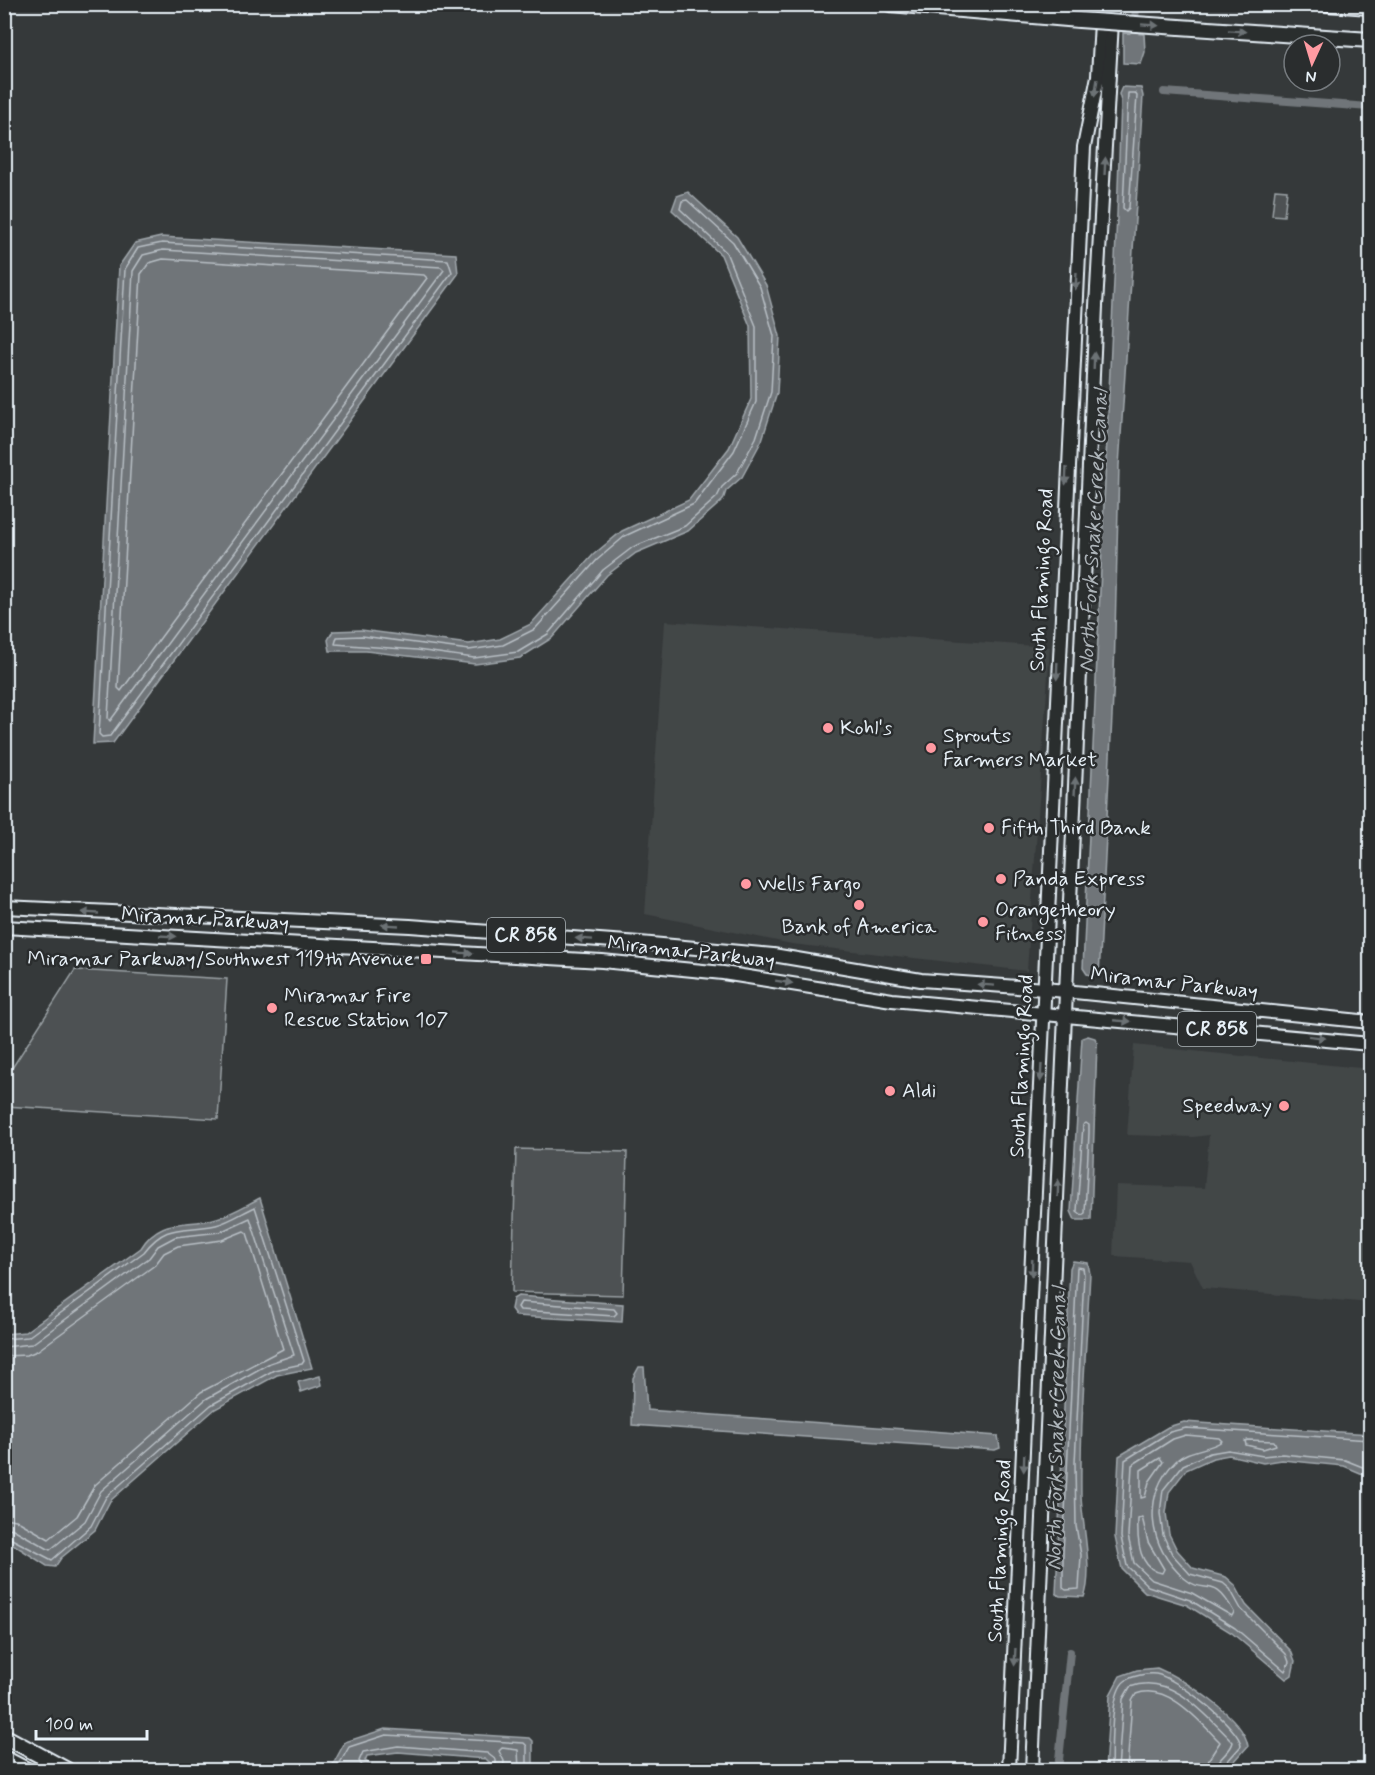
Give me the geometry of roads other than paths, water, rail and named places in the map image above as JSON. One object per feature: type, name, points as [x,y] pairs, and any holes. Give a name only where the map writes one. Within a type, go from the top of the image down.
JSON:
[{"type":"highway","points":[[890,4],[1079,20],[1371,40]]},
{"type":"highway","points":[[1328,4],[1371,7]]},
{"type":"highway","points":[[4,1736],[67,1770]]},
{"type":"highway","points":[[4,1758],[27,1770]]},
{"type":"main road","name":"South Flamingo Road","points":[[1009,1770],[1044,1015],[1060,590],[1083,147],[1098,76],[1102,4]]},
{"type":"main road","name":"South Flamingo Road","points":[[1032,1770],[1096,306],[1113,4]]},
{"type":"main road","name":"Miramar Parkway","points":[[4,908],[378,925],[640,943],[773,956],[921,980],[1045,989],[1371,1022]]},
{"type":"main road","name":"Miramar Parkway","points":[[4,927],[602,961],[723,973],[892,1000],[1371,1044]]},
{"type":"water","points":[[1123,33],[1144,34],[1145,52],[1141,64],[1123,63]]},
{"type":"water","points":[[1122,87],[1141,88],[1143,96],[1119,466],[1114,676],[1100,958],[1099,973],[1094,976],[1087,974],[1083,968],[1117,215],[1121,101],[1119,94]]},
{"type":"water","points":[[688,192],[737,237],[766,285],[780,336],[777,393],[762,440],[742,477],[726,491],[723,500],[688,531],[636,553],[607,575],[552,638],[520,658],[475,664],[366,651],[330,651],[328,640],[333,631],[361,630],[469,644],[500,639],[531,624],[593,555],[622,531],[689,500],[729,448],[751,399],[750,326],[721,255],[672,210],[677,196]]},
{"type":"water","points":[[161,237],[456,254],[458,274],[113,743],[93,744],[119,266],[135,243]]},
{"type":"water","points":[[1088,1036],[1095,1038],[1097,1043],[1091,1220],[1075,1220],[1071,1211],[1082,1038]]},
{"type":"water","points":[[260,1198],[312,1368],[277,1375],[215,1409],[110,1501],[95,1530],[61,1558],[55,1567],[47,1566],[5,1539],[5,1334],[25,1332],[141,1248],[157,1231],[175,1224],[206,1221],[223,1216]]},
{"type":"water","points":[[1073,1261],[1088,1263],[1090,1274],[1081,1440],[1081,1496],[1088,1561],[1087,1587],[1084,1597],[1056,1594],[1070,1268]]},
{"type":"water","points":[[518,1296],[623,1304],[622,1322],[516,1316],[511,1309],[513,1299]]},
{"type":"water","points":[[639,1367],[644,1367],[647,1410],[998,1436],[1000,1448],[995,1450],[632,1425],[633,1378]]},
{"type":"water","points":[[320,1376],[322,1385],[301,1392],[298,1382]]},
{"type":"water","points":[[1184,1422],[1370,1434],[1370,1477],[1344,1466],[1282,1460],[1263,1463],[1229,1455],[1213,1458],[1186,1470],[1169,1492],[1166,1513],[1169,1534],[1177,1550],[1193,1568],[1226,1577],[1235,1585],[1246,1605],[1291,1651],[1295,1661],[1292,1675],[1286,1679],[1232,1633],[1187,1605],[1145,1592],[1122,1569],[1115,1537],[1119,1456],[1168,1427]]},
{"type":"water","points":[[1157,1668],[1211,1700],[1236,1723],[1248,1746],[1227,1770],[1105,1770],[1110,1695],[1120,1676],[1137,1670]]},
{"type":"water","points":[[385,1729],[530,1738],[533,1741],[533,1770],[490,1770],[490,1763],[486,1759],[398,1752],[367,1756],[365,1761],[379,1770],[330,1770],[345,1742]]},
{"type":"waterway","name":"North Fork Snake Creek Canal","points":[[1134,42],[1136,4]]},
{"type":"waterway","points":[[1164,92],[1370,107]]},
{"type":"waterway","name":"North Fork Snake Creek Canal","points":[[1058,1770],[1070,1652]]},
{"type":"place","name":"Kohl's","points":[[828,728]]},
{"type":"place","name":"Sprouts Farmers Market","points":[[931,748]]},
{"type":"place","name":"Fifth Third Bank","points":[[989,828]]},
{"type":"place","name":"Panda Express","points":[[1001,879]]},
{"type":"place","name":"Wells Fargo","points":[[746,884]]},
{"type":"place","name":"Bank of America","points":[[859,905]]},
{"type":"place","name":"Orangetheory Fitness","points":[[983,922]]},
{"type":"place","name":"Miramar Parkway/Southwest 119th Avenue","points":[[426,959]]},
{"type":"place","name":"Miramar Fire Rescue Station 107","points":[[272,1008]]},
{"type":"place","name":"Aldi","points":[[890,1091]]},
{"type":"place","name":"Speedway","points":[[1284,1106]]}]
